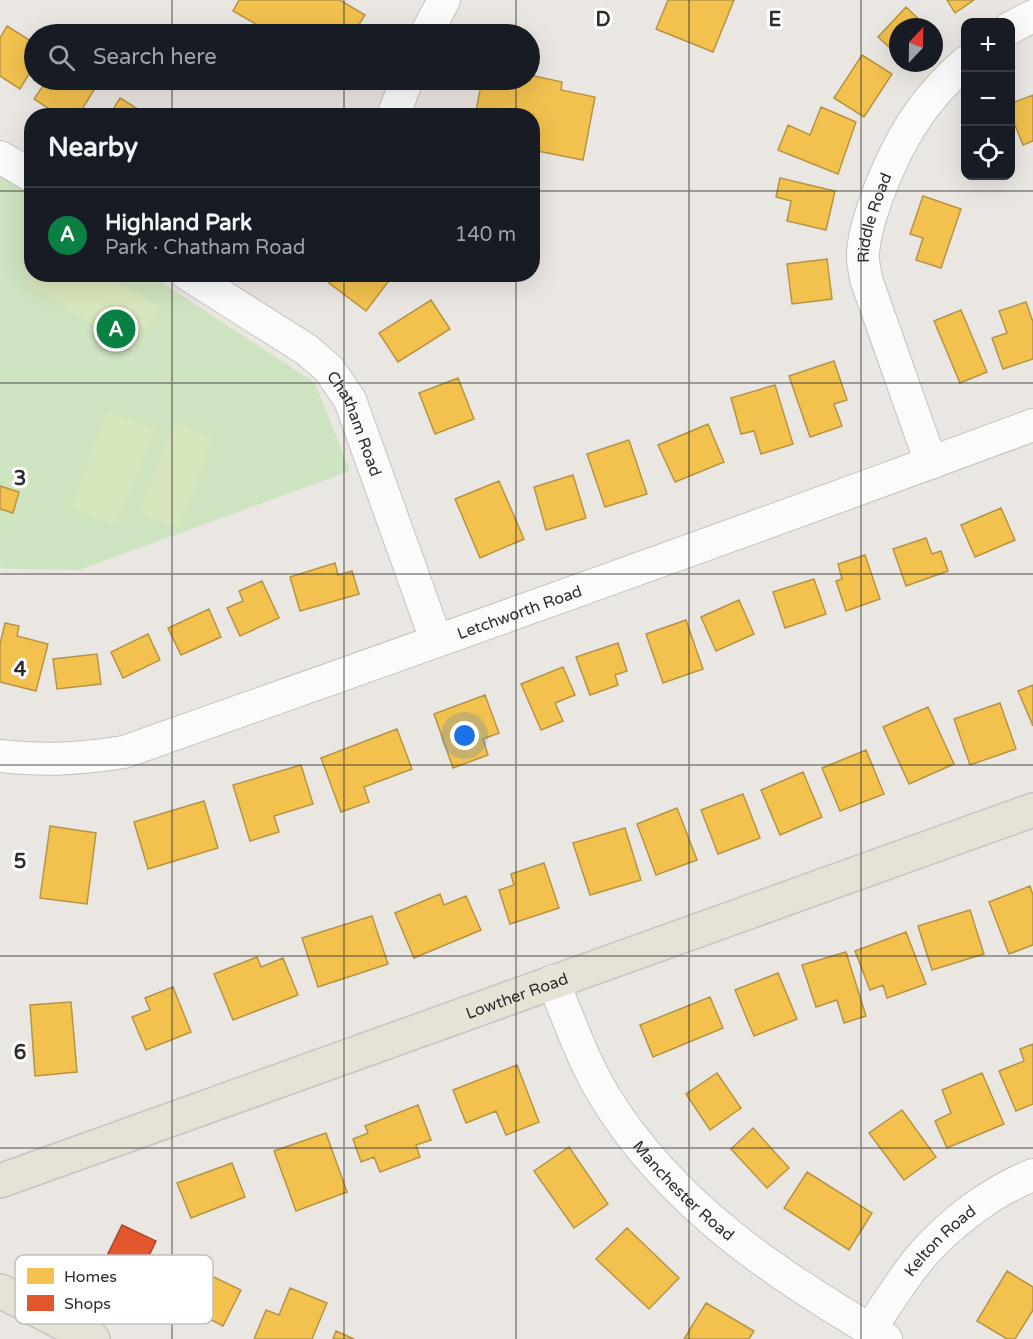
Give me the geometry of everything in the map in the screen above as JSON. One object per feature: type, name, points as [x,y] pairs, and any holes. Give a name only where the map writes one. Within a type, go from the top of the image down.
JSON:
[{"type":"main road","name":"Lowther Road","points":[[0,1181],[1033,810]]},
{"type":"main road","points":[[0,1291],[15,1299]]},
{"type":"main road","points":[[64,1324],[93,1339]]},
{"type":"street","points":[[431,24],[444,0]]},
{"type":"street","points":[[1015,26],[1033,16]]},
{"type":"street","name":"Riddle Road","points":[[931,463],[866,279],[863,255],[866,229],[891,160],[921,110],[951,74],[961,66]]},
{"type":"street","points":[[396,108],[403,90]]},
{"type":"street","points":[[0,157],[24,171]]},
{"type":"street","name":"Chatham Road","points":[[200,282],[307,350],[329,369],[338,381],[350,400],[436,640]]},
{"type":"street","name":"Letchworth Road","points":[[0,756],[38,760],[75,759],[123,752],[436,640],[632,573],[1033,426]]},
{"type":"street","name":"Manchester Road","points":[[553,981],[586,1064],[604,1096],[623,1125],[660,1171],[699,1211],[738,1244],[878,1334]]},
{"type":"street","name":"Kelton Road","points":[[878,1334],[918,1261],[946,1231],[989,1197],[1033,1175]]},
{"type":"green space","points":[[0,175],[24,191],[24,282],[162,282],[315,383],[350,471],[79,570],[0,567]]},
{"type":"green space","points":[[28,282],[118,282],[159,307],[134,351],[27,284]]},
{"type":"green space","points":[[107,412],[155,429],[116,525],[72,508]]},
{"type":"green space","points":[[174,423],[213,438],[179,528],[139,513]]},
{"type":"building: Homes","points":[[239,0],[340,0],[365,15],[359,24],[256,24],[233,11]]},
{"type":"building: Homes","points":[[668,0],[734,0],[713,52],[656,29]]},
{"type":"building: Homes","points":[[947,0],[974,0],[955,13]]},
{"type":"building: Homes","points":[[906,7],[918,18],[896,18]]},
{"type":"building: Homes","points":[[889,25],[889,47],[878,37]]},
{"type":"building: Homes","points":[[7,26],[24,37],[24,82],[20,89],[0,76],[0,38]]},
{"type":"building: Homes","points":[[862,55],[892,74],[864,117],[834,98]]},
{"type":"building: Homes","points":[[540,77],[562,82],[561,90],[595,97],[583,160],[540,152],[540,108],[477,108],[480,90],[540,90]]},
{"type":"building: Homes","points":[[40,90],[94,90],[83,108],[48,108],[34,99]]},
{"type":"building: Homes","points":[[1033,95],[1033,141],[1023,145],[1015,125],[1015,102]]},
{"type":"building: Homes","points":[[120,98],[136,108],[114,108]]},
{"type":"building: Homes","points":[[821,107],[856,122],[838,174],[778,150],[788,125],[810,135]]},
{"type":"building: Homes","points":[[780,178],[835,191],[826,230],[787,221],[791,201],[776,197]]},
{"type":"building: Homes","points":[[923,196],[961,209],[941,268],[916,260],[923,238],[910,234]]},
{"type":"building: Homes","points":[[827,259],[832,299],[792,304],[787,264]]},
{"type":"building: Homes","points":[[330,282],[388,282],[366,311]]},
{"type":"building: Homes","points":[[431,300],[450,329],[398,362],[379,333]]},
{"type":"building: Homes","points":[[1026,302],[1033,322],[1033,359],[1003,369],[992,338],[1007,333],[999,311]]},
{"type":"building: Homes","points":[[961,310],[987,372],[960,383],[934,321]]},
{"type":"building: Homes","points":[[834,361],[847,400],[834,404],[842,426],[810,437],[789,376]]},
{"type":"building: Homes","points":[[458,378],[474,419],[435,434],[419,393]]},
{"type":"building: Homes","points":[[775,385],[793,444],[761,454],[754,431],[741,434],[731,398]]},
{"type":"building: Homes","points":[[708,424],[724,462],[675,482],[658,445]]},
{"type":"building: Homes","points":[[629,440],[647,494],[605,507],[587,454]]},
{"type":"building: Homes","points":[[573,475],[586,518],[546,530],[534,487]]},
{"type":"building: Homes","points":[[499,481],[524,539],[480,558],[455,499]]},
{"type":"building: Homes","points":[[0,486],[19,492],[13,513],[0,509]]},
{"type":"building: Homes","points":[[1001,508],[1015,540],[975,557],[961,525]]},
{"type":"building: Homes","points":[[926,538],[932,554],[941,551],[948,571],[906,586],[893,549]]},
{"type":"building: Homes","points":[[865,555],[880,599],[846,611],[836,581],[842,579],[838,564]]},
{"type":"building: Homes","points":[[335,563],[338,575],[352,571],[359,594],[300,611],[290,577]]},
{"type":"building: Homes","points":[[814,579],[826,614],[785,628],[773,592]]},
{"type":"building: Homes","points":[[262,581],[279,618],[240,636],[227,608],[243,601],[239,591]]},
{"type":"building: Homes","points":[[739,600],[754,634],[716,651],[701,617]]},
{"type":"building: Homes","points":[[209,609],[221,637],[181,655],[168,628]]},
{"type":"building: Homes","points":[[686,620],[703,669],[663,683],[646,634]]},
{"type":"building: Homes","points":[[5,623],[19,626],[17,636],[48,644],[36,691],[0,682],[0,644]]},
{"type":"building: Homes","points":[[148,634],[160,660],[123,678],[111,652]]},
{"type":"building: Homes","points":[[618,643],[627,671],[615,675],[618,685],[590,695],[576,657]]},
{"type":"building: Homes","points":[[97,654],[101,684],[57,689],[53,659]]},
{"type":"building: Homes","points":[[563,667],[575,695],[555,703],[563,721],[541,730],[521,684]]},
{"type":"building: Homes","points":[[1033,685],[1033,726],[1018,691]]},
{"type":"building: Homes","points":[[485,695],[499,733],[483,739],[488,755],[453,768],[434,714]]},
{"type":"building: Homes","points":[[1000,703],[1016,749],[970,765],[954,719]]},
{"type":"building: Homes","points":[[928,707],[954,764],[909,784],[883,727]]},
{"type":"building: Homes","points":[[397,729],[412,769],[364,787],[369,802],[341,812],[321,758]]},
{"type":"building: Homes","points":[[866,750],[884,794],[840,811],[822,768]]},
{"type":"building: Homes","points":[[301,765],[313,804],[274,816],[279,832],[250,841],[233,785]]},
{"type":"building: Homes","points":[[803,772],[822,817],[780,835],[761,790]]},
{"type":"building: Homes","points":[[743,794],[760,838],[718,854],[701,810]]},
{"type":"building: Homes","points":[[204,801],[218,848],[148,869],[134,822]]},
{"type":"building: Homes","points":[[677,808],[697,860],[656,875],[637,824]]},
{"type":"building: Homes","points":[[50,826],[96,833],[87,904],[40,898]]},
{"type":"building: Homes","points":[[625,828],[641,880],[590,895],[573,843]]},
{"type":"building: Homes","points":[[544,863],[559,908],[510,924],[499,890],[514,885],[511,874]]},
{"type":"building: Homes","points":[[1030,886],[1033,895],[1033,945],[1009,954],[989,902]]},
{"type":"building: Homes","points":[[440,894],[444,905],[466,896],[481,930],[414,958],[395,913]]},
{"type":"building: Homes","points":[[970,910],[984,954],[932,970],[918,926]]},
{"type":"building: Homes","points":[[372,916],[388,964],[318,987],[302,938]]},
{"type":"building: Homes","points":[[906,932],[926,984],[887,998],[883,985],[870,990],[855,951]]},
{"type":"building: Homes","points":[[846,952],[866,1016],[844,1023],[837,1000],[816,1007],[802,965]]},
{"type":"building: Homes","points":[[257,957],[261,967],[283,958],[298,995],[233,1020],[214,974]]},
{"type":"building: Homes","points":[[778,973],[797,1019],[754,1036],[735,990]]},
{"type":"building: Homes","points":[[173,987],[191,1032],[146,1050],[132,1017],[150,1010],[145,998]]},
{"type":"building: Homes","points":[[710,997],[723,1028],[653,1057],[640,1025]]},
{"type":"building: Homes","points":[[71,1002],[77,1072],[35,1076],[30,1005]]},
{"type":"building: Homes","points":[[1033,1044],[1033,1104],[1016,1111],[999,1071],[1024,1061],[1020,1049]]},
{"type":"building: Homes","points":[[517,1065],[539,1122],[506,1135],[496,1111],[466,1123],[453,1090]]},
{"type":"building: Homes","points":[[717,1073],[741,1108],[710,1130],[686,1094]]},
{"type":"building: Homes","points":[[982,1073],[1004,1124],[947,1148],[935,1121],[951,1113],[942,1090]]},
{"type":"building: Homes","points":[[418,1105],[431,1140],[416,1145],[420,1157],[380,1172],[374,1157],[361,1162],[353,1139],[368,1133],[365,1126]]},
{"type":"building: Homes","points":[[902,1110],[936,1157],[904,1180],[869,1133]]},
{"type":"building: Homes","points":[[753,1128],[789,1168],[767,1188],[731,1149]]},
{"type":"building: Homes","points":[[326,1133],[347,1192],[296,1211],[274,1151]]},
{"type":"building: Homes","points":[[569,1147],[608,1204],[574,1228],[534,1171]]},
{"type":"building: Homes","points":[[232,1163],[245,1197],[191,1218],[177,1183]]},
{"type":"building: Homes","points":[[807,1172],[872,1213],[849,1250],[784,1208]]},
{"type":"building: Homes","points":[[627,1228],[679,1278],[649,1309],[596,1259]]},
{"type":"building: Homes","points":[[1007,1271],[1033,1287],[1033,1310],[1015,1339],[1007,1339],[977,1321]]},
{"type":"building: Homes","points":[[213,1277],[241,1290],[223,1326],[213,1321]]},
{"type":"building: Homes","points":[[290,1288],[327,1303],[312,1339],[254,1339],[266,1310],[279,1315]]},
{"type":"building: Homes","points":[[706,1303],[754,1331],[749,1339],[684,1339]]},
{"type":"building: Homes","points":[[336,1331],[354,1339],[333,1339]]},
{"type":"building: Shops","points":[[122,1225],[156,1241],[149,1255],[107,1255]]},
{"type":"place","name":"Highland Park","points":[[116,329]]}]
